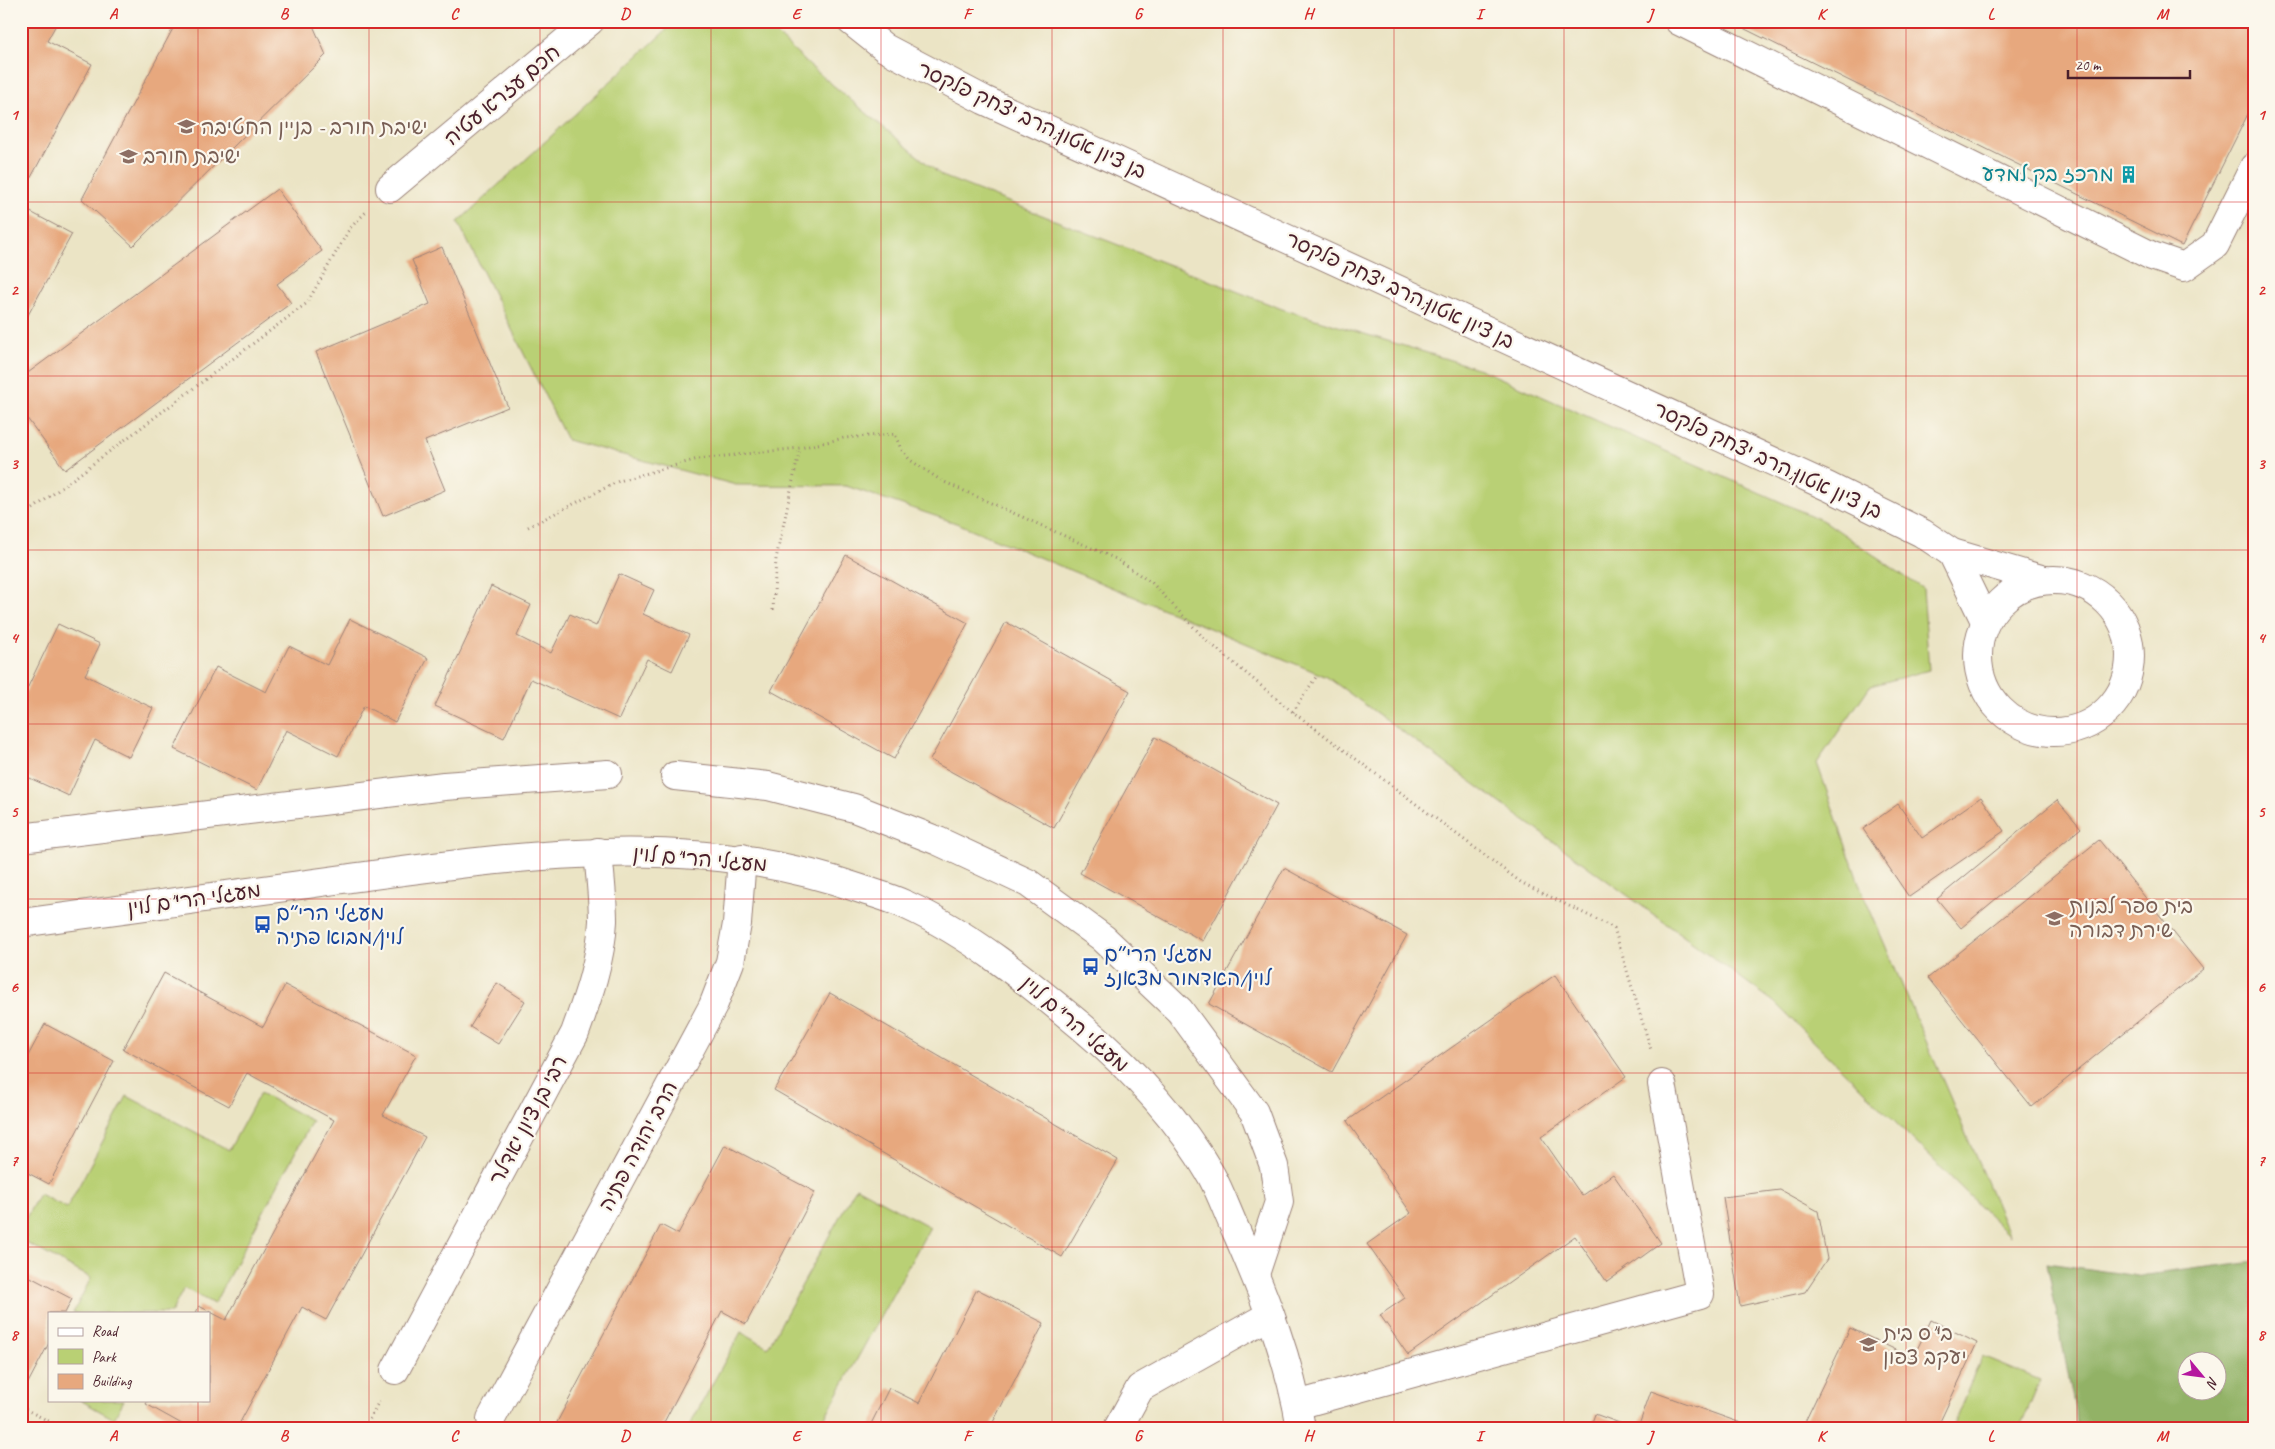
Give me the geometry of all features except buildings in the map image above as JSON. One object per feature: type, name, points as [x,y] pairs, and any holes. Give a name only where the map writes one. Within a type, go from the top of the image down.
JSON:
[{"type":"street","name":"חכם עזרא עטיה","points":[[390,188],[590,21]]},
{"type":"street","name":"בן ציון אטון;הרב יצחק פלקסר","points":[[851,21],[885,48],[984,100],[1830,487],[1922,533],[1952,553],[2044,580]]},
{"type":"street","points":[[1679,21],[2152,256],[2184,267],[2214,245],[2254,167]]},
{"type":"street","points":[[1952,553],[1985,621]]},
{"type":"street","points":[[2044,580],[2068,580],[2091,589],[2110,604],[2124,624],[2130,648],[2129,673],[2119,697],[2101,717],[2078,729],[2052,733],[2027,729],[2004,716],[1988,696],[1978,672],[1977,646],[1985,621],[2000,601],[2020,587],[2044,580]]},
{"type":"street","points":[[21,838],[444,786],[608,774]]},
{"type":"street","points":[[674,776],[768,786],[854,808],[938,841],[1028,883],[1103,938],[1180,1011],[1254,1112],[1274,1166],[1279,1202],[1254,1274]]},
{"type":"street","name":"מעגלי הרי''ם לוין","points":[[21,923],[499,859],[598,852],[672,853],[742,858],[831,878],[904,904],[966,937],[1020,974],[1116,1056],[1173,1119],[1212,1176],[1254,1274],[1270,1315],[1299,1416]]},
{"type":"street","name":"רבי בן ציון יאדלר","points":[[395,1370],[578,1024],[590,992],[600,947],[603,920],[598,852]]},
{"type":"street","name":"הרב יהודה פתיה","points":[[491,1419],[713,1006],[730,962],[734,943],[742,858]]},
{"type":"street","points":[[1299,1416],[1700,1294],[1662,1084]]},
{"type":"street","points":[[1118,1428],[1140,1388],[1270,1315]]},
{"type":"path","points":[[21,518],[306,303],[350,228],[390,188]]},
{"type":"path","points":[[528,527],[619,481],[698,459],[800,448],[844,438],[895,434],[901,449],[910,460],[942,481],[1116,558],[1152,583],[1205,639],[1293,712],[1522,883],[1614,928],[1662,1084]]},
{"type":"path","points":[[773,610],[776,559],[800,448]]},
{"type":"path","points":[[1293,712],[1316,677]]},
{"type":"path","points":[[21,1407],[61,1428]]},
{"type":"green space","points":[[676,21],[762,21],[810,66],[942,176],[1282,309],[1480,369],[1826,522],[1923,589],[1929,670],[1870,686],[1817,763],[1861,889],[2009,1235],[1774,1002],[1327,677],[959,524],[846,486],[736,485],[567,440],[458,222]]},
{"type":"green space","points":[[260,1093],[312,1121],[214,1304],[184,1288],[172,1312],[74,1312],[91,1278],[21,1240],[21,1227],[39,1194],[67,1208],[127,1096],[229,1150]]},
{"type":"green space","points":[[856,1187],[930,1227],[819,1428],[688,1428],[741,1332],[768,1347]]},
{"type":"green space","points":[[2254,1261],[2254,1428],[2076,1428],[2075,1410],[2047,1263],[2138,1276]]},
{"type":"green space","points":[[1982,1356],[2040,1380],[2020,1428],[1952,1428]]},
{"type":"green space","points":[[84,1402],[123,1402],[114,1419]]},
{"type":"place","name":"ישיבת חורב - בניין החטיבה","points":[[187,127]]},
{"type":"place","name":"ישיבת חורב","points":[[129,156]]},
{"type":"place","name":"מרכז בק למדע","points":[[2128,174]]},
{"type":"place","name":"בית ספר לבנות שירת דבורה","points":[[2055,918]]},
{"type":"place","name":"מעגלי הרי״ם לוין/מבוא פתיה","points":[[262,925]]},
{"type":"place","name":"מעגלי הרי״ם לוין/האדמור מצאנז","points":[[1090,966]]},
{"type":"place","name":"בי\"ס בית יעקב צפון","points":[[1869,1345]]}]
